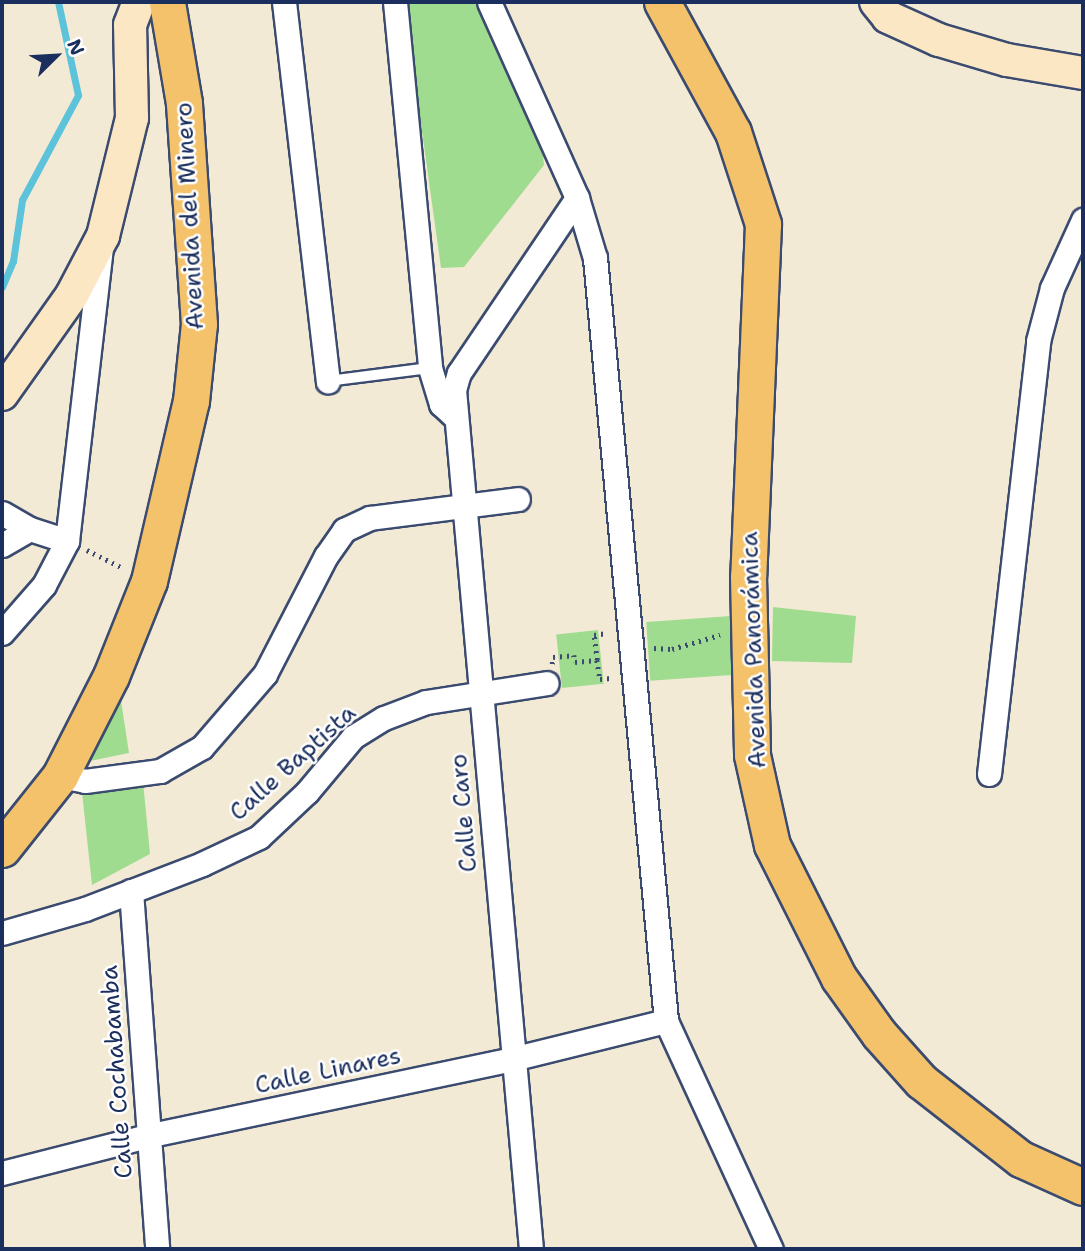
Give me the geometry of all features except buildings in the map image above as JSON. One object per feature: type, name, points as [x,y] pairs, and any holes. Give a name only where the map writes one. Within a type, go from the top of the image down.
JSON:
[{"type":"main road","name":"Avenida del Minero","points":[[2,849],[60,776],[111,676],[149,581],[191,401],[199,324],[184,103],[167,2]]},
{"type":"main road","name":"Avenida Panorámica","points":[[662,2],[733,132],[763,224],[748,576],[752,755],[772,845],[839,978],[879,1034],[921,1081],[1021,1159],[1083,1187]]},
{"type":"street","points":[[2,632],[44,585],[67,541],[103,236],[132,118],[130,24],[139,2]]},
{"type":"street","points":[[284,2],[328,381]]},
{"type":"street","points":[[395,2],[430,368],[441,404],[454,416]]},
{"type":"street","points":[[489,2],[577,198],[594,258],[666,1021],[771,1249]]},
{"type":"street","points":[[876,2],[888,17],[939,40],[1006,60],[1083,73]]},
{"type":"street","name":"Calle Caro","points":[[531,1249],[454,416],[458,373],[577,198]]},
{"type":"street","points":[[989,774],[1038,341],[1052,288],[1083,220]]},
{"type":"street","points":[[2,394],[72,295],[103,236]]},
{"type":"street","points":[[60,776],[85,782],[160,771],[202,747],[265,674],[326,555],[344,530],[370,518],[519,499]]},
{"type":"street","points":[[2,513],[30,529],[67,541]]},
{"type":"street","points":[[2,545],[30,529]]},
{"type":"street","name":"Calle Baptista","points":[[2,933],[131,891],[259,836],[307,792],[353,737],[384,718],[426,702],[547,683]]},
{"type":"street","name":"Calle Cochabamba","points":[[131,891],[157,1249]]},
{"type":"street","name":"Calle Linares","points":[[2,1173],[147,1136],[512,1059],[666,1021]]},
{"type":"lane","points":[[328,381],[430,368]]},
{"type":"path","points":[[67,541],[149,581]]},
{"type":"path","points":[[672,649],[720,635],[720,628]]},
{"type":"path","points":[[594,635],[600,679]]},
{"type":"path","points":[[575,662],[597,660]]},
{"type":"green space","points":[[404,2],[485,2],[538,107],[544,165],[464,267],[441,268]]},
{"type":"green space","points":[[773,607],[856,616],[852,663],[772,661]]},
{"type":"green space","points":[[731,616],[735,675],[650,681],[646,622]]},
{"type":"green space","points":[[598,630],[604,684],[562,688],[556,634]]},
{"type":"green space","points":[[118,681],[129,753],[85,762]]},
{"type":"green space","points":[[142,771],[150,854],[92,885],[81,783]]},
{"type":"waterway","points":[[2,287],[13,261],[22,200],[78,95],[58,2]]}]
